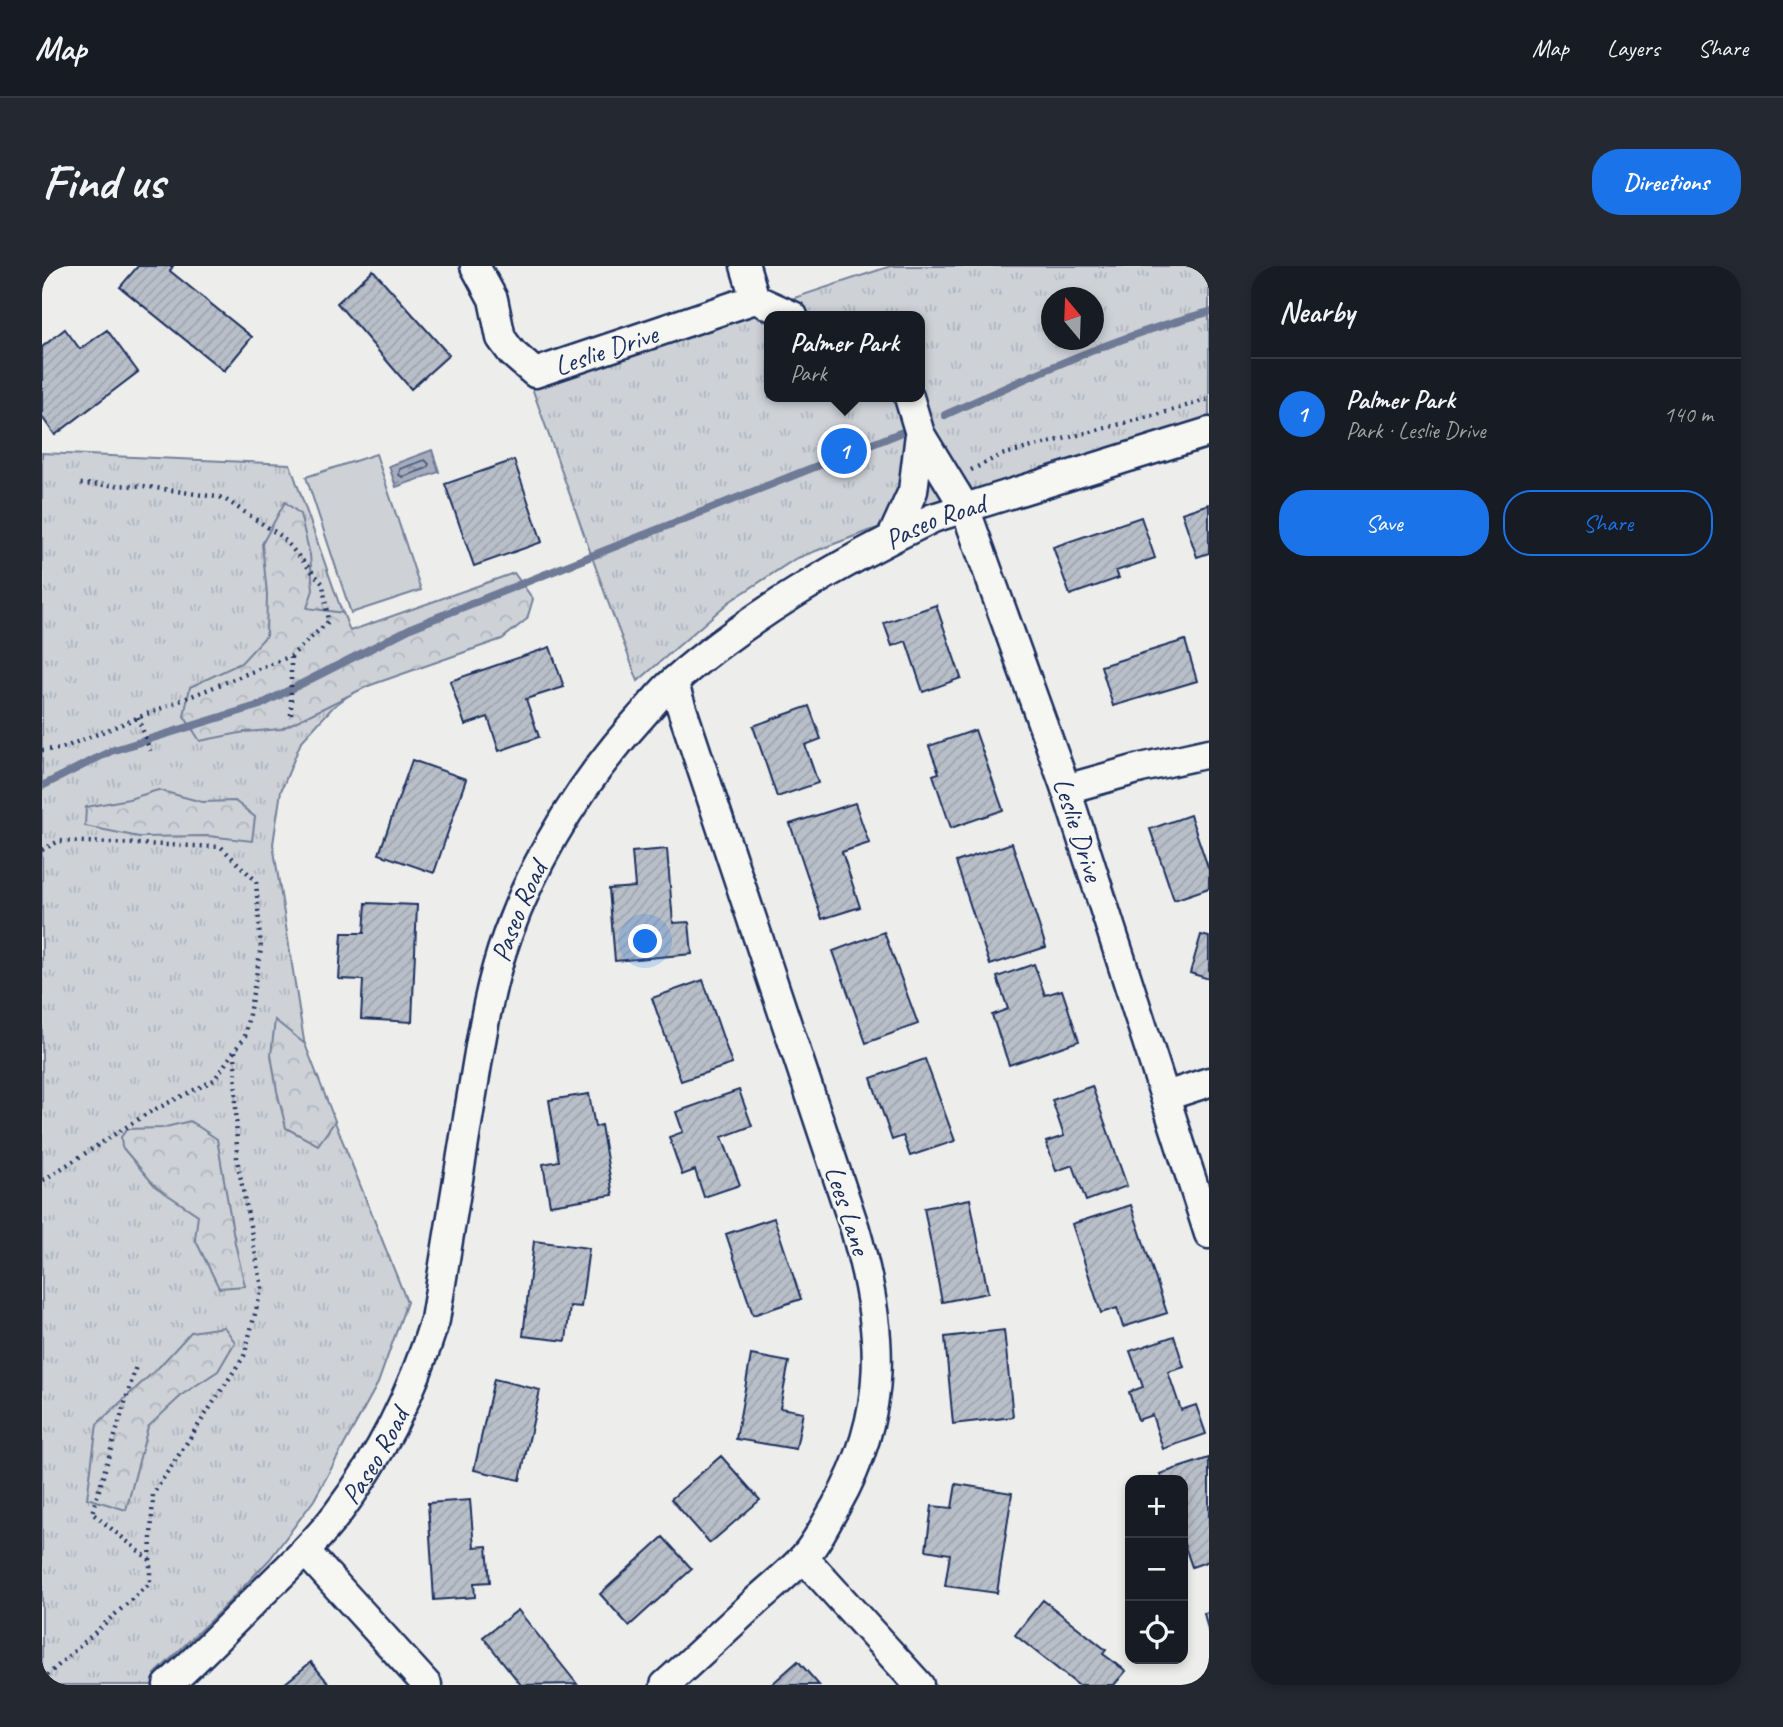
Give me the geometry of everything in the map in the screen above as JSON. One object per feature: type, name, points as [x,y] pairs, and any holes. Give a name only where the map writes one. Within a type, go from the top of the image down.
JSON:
[{"type":"street","name":"Leslie Drive","points":[[475,266],[494,299],[501,338],[512,353],[535,373],[755,299]]},
{"type":"street","points":[[745,266],[755,299],[782,311]]},
{"type":"street","name":"Leslie Drive","points":[[910,402],[920,434],[965,508],[1066,789],[1209,1234]]},
{"type":"street","name":"Paseo Road","points":[[168,1685],[305,1551],[335,1516],[366,1473],[400,1414],[421,1365],[435,1320],[484,1020],[507,936],[524,894],[576,800],[629,729],[673,682],[768,611],[892,537],[933,518],[1209,432]]},
{"type":"street","name":"Leslie Drive","points":[[892,537],[913,491],[920,434]]},
{"type":"street","name":"Lees Lane","points":[[665,1685],[804,1558],[847,1486],[862,1452],[872,1415],[877,1380],[878,1342],[873,1304],[855,1229],[673,682]]},
{"type":"street","points":[[1066,789],[1209,752]]},
{"type":"street","points":[[1166,1096],[1209,1082]]},
{"type":"street","points":[[305,1551],[427,1685]]},
{"type":"street","points":[[804,1558],[919,1685]]},
{"type":"path","points":[[965,508],[964,474],[1001,455],[1209,399]]},
{"type":"path","points":[[42,750],[60,749],[291,656],[328,622],[323,584],[281,536],[223,498],[143,486],[80,484]]},
{"type":"path","points":[[291,656],[291,719]]},
{"type":"path","points":[[138,718],[150,751]]},
{"type":"path","points":[[42,850],[60,841],[221,847],[256,881],[261,949],[245,1036],[214,1080],[148,1113],[42,1181]]},
{"type":"path","points":[[42,1680],[150,1583],[153,1494],[244,1356],[262,1287],[237,1159],[234,1051]]},
{"type":"path","points":[[136,1366],[92,1513],[150,1560]]},
{"type":"green space","points":[[891,266],[1209,266],[1209,427],[868,531],[795,559],[729,602],[638,681],[531,385]]},
{"type":"green space","points":[[42,453],[290,464],[368,686],[352,693],[333,707],[301,742],[281,791],[273,844],[305,1047],[407,1302],[378,1383],[314,1500],[270,1559],[155,1674],[164,1685],[42,1685]]},
{"type":"green space","points":[[376,454],[421,590],[351,613],[306,477]]},
{"type":"green space","points":[[285,502],[300,514],[310,555],[313,590],[307,608],[343,613],[350,631],[514,573],[533,599],[527,619],[502,639],[368,686],[281,729],[245,732],[200,741],[184,716],[190,687],[241,663],[266,636],[267,594],[262,544]]},
{"type":"green space","points":[[158,790],[202,802],[235,801],[255,817],[252,841],[208,836],[139,837],[85,826],[86,807]]},
{"type":"green space","points":[[275,1020],[305,1044],[335,1121],[318,1145],[286,1128],[271,1055]]},
{"type":"green space","points":[[190,1121],[217,1139],[245,1286],[219,1288],[195,1239],[198,1215],[156,1187],[122,1147],[121,1137],[127,1129],[162,1128]]},
{"type":"green space","points":[[224,1327],[235,1342],[218,1371],[183,1394],[148,1427],[126,1510],[87,1498],[97,1424],[160,1366],[191,1332]]},
{"type":"water","points":[[432,450],[439,472],[396,487],[389,466]]},
{"type":"building","points":[[138,266],[173,266],[170,271],[252,337],[224,371],[120,287]]},
{"type":"building","points":[[373,270],[449,355],[411,389],[337,303]]},
{"type":"building","points":[[65,329],[80,349],[107,330],[138,372],[55,435],[42,417],[42,347]]},
{"type":"building","points":[[514,460],[542,542],[474,566],[445,484]]},
{"type":"building","points":[[1209,504],[1209,553],[1197,557],[1182,513]]},
{"type":"building","points":[[1141,517],[1155,558],[1116,571],[1119,578],[1070,595],[1053,547]]},
{"type":"building","points":[[936,605],[961,678],[923,692],[906,641],[892,646],[884,623]]},
{"type":"building","points":[[1185,640],[1197,681],[1113,706],[1101,666]]},
{"type":"building","points":[[550,647],[564,687],[526,699],[539,737],[499,751],[488,717],[465,725],[450,681]]},
{"type":"building","points":[[809,706],[821,739],[805,745],[818,783],[777,797],[753,726]]},
{"type":"building","points":[[975,730],[1003,810],[951,828],[933,775],[939,773],[929,746]]},
{"type":"building","points":[[412,760],[466,779],[434,873],[379,854]]},
{"type":"building","points":[[855,803],[869,843],[842,852],[860,907],[822,919],[790,824]]},
{"type":"building","points":[[1190,815],[1209,870],[1209,888],[1174,900],[1150,829]]},
{"type":"building","points":[[1012,843],[1046,947],[990,965],[956,862]]},
{"type":"building","points":[[667,849],[673,923],[689,922],[692,954],[615,961],[609,889],[635,887],[632,852]]},
{"type":"building","points":[[366,903],[417,905],[412,1022],[361,1019],[363,980],[339,979],[342,933],[364,933]]},
{"type":"building","points":[[884,932],[918,1024],[866,1043],[833,951]]},
{"type":"building","points":[[1201,935],[1209,937],[1209,979],[1190,973]]},
{"type":"building","points":[[1034,964],[1045,995],[1062,990],[1079,1041],[1009,1065],[992,1015],[1008,1009],[997,977]]},
{"type":"building","points":[[703,980],[732,1064],[681,1081],[652,998]]},
{"type":"building","points":[[925,1059],[955,1141],[910,1156],[903,1136],[892,1140],[871,1078]]},
{"type":"building","points":[[1092,1086],[1127,1186],[1086,1201],[1073,1165],[1056,1171],[1046,1142],[1064,1136],[1052,1100]]},
{"type":"building","points":[[739,1090],[752,1126],[722,1137],[740,1185],[704,1197],[695,1170],[682,1175],[669,1137],[683,1132],[676,1112]]},
{"type":"building","points":[[589,1094],[595,1127],[601,1125],[613,1195],[550,1205],[543,1164],[559,1161],[549,1100]]},
{"type":"building","points":[[970,1199],[988,1293],[942,1302],[924,1208]]},
{"type":"building","points":[[1131,1205],[1167,1313],[1123,1327],[1117,1308],[1101,1313],[1072,1224]]},
{"type":"building","points":[[774,1218],[801,1299],[753,1315],[726,1234]]},
{"type":"building","points":[[534,1241],[589,1248],[581,1307],[570,1306],[566,1341],[523,1336]]},
{"type":"building","points":[[1004,1330],[1013,1417],[953,1424],[945,1337]]},
{"type":"building","points":[[1174,1336],[1184,1367],[1168,1372],[1181,1410],[1196,1405],[1206,1434],[1163,1449],[1152,1415],[1138,1420],[1129,1392],[1143,1387],[1130,1351]]},
{"type":"building","points":[[751,1355],[789,1362],[780,1408],[803,1412],[796,1449],[736,1439]]},
{"type":"building","points":[[494,1379],[540,1390],[520,1480],[474,1470]]},
{"type":"building","points":[[721,1456],[760,1500],[710,1543],[671,1499]]},
{"type":"building","points":[[1209,1458],[1209,1561],[1192,1567],[1188,1555],[1188,1475],[1160,1474]]},
{"type":"building","points":[[956,1484],[1012,1493],[997,1593],[945,1586],[950,1554],[926,1550],[932,1506],[952,1508]]},
{"type":"building","points":[[470,1500],[474,1547],[487,1546],[490,1582],[474,1583],[475,1597],[434,1600],[428,1503]]},
{"type":"building","points":[[663,1537],[692,1569],[629,1626],[600,1594]]},
{"type":"building","points":[[1043,1600],[1106,1650],[1103,1654],[1126,1671],[1114,1685],[1078,1685],[1015,1635]]},
{"type":"building","points":[[518,1610],[577,1684],[521,1685],[483,1637]]},
{"type":"building","points":[[1209,1612],[1209,1634],[1204,1613]]},
{"type":"building","points":[[798,1661],[819,1685],[771,1685]]},
{"type":"building","points":[[311,1662],[330,1685],[283,1685]]},
{"type":"waterway","points":[[945,415],[1107,345],[1209,312]]},
{"type":"waterway","points":[[42,786],[111,751],[260,705],[413,627],[900,433]]},
{"type":"place","name":"Palmer Park","points":[[844,451]]}]
